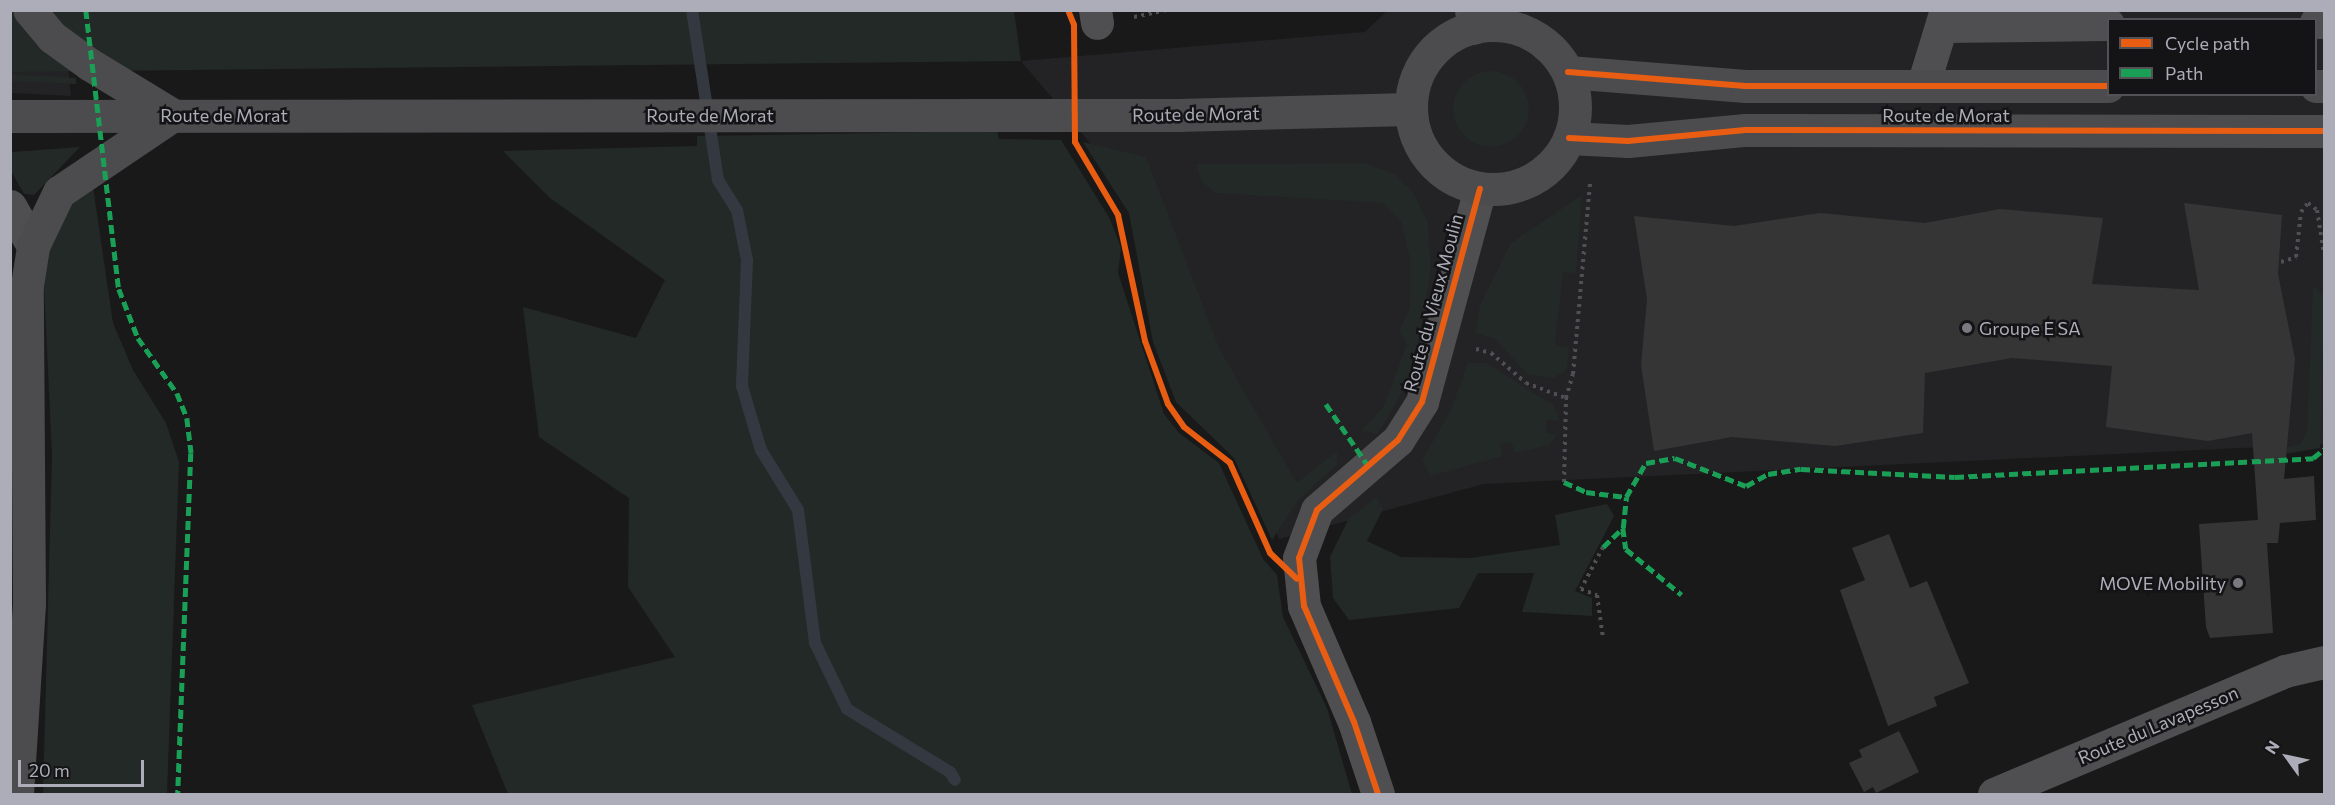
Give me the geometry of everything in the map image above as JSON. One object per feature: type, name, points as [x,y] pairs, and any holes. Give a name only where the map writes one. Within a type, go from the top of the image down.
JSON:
[{"type":"main road","points":[[17,795],[29,604],[30,458],[27,285],[33,246],[59,192],[173,115],[61,44],[29,10]]},
{"type":"main road","points":[[1473,19],[1514,28],[1537,38],[1568,72],[1575,92],[1569,138],[1547,169],[1527,183],[1479,189],[1453,180],[1430,162],[1415,137],[1410,109],[1414,81],[1427,57],[1473,19]]},
{"type":"main road","name":"Route de Morat","points":[[1568,72],[1745,86],[2107,86]]},
{"type":"main road","name":"Route de Morat","points":[[10,116],[1178,115],[1410,109]]},
{"type":"main road","name":"Route de Morat","points":[[1569,138],[1628,141],[1744,130],[2325,131]]},
{"type":"street","points":[[1923,85],[1944,18],[2107,24]]},
{"type":"street","name":"Route du Vieux Moulin","points":[[1378,795],[1350,711],[1304,606],[1299,558],[1317,510],[1398,440],[1422,402],[1479,189]]},
{"type":"street","points":[[10,206],[33,246]]},
{"type":"street","name":"Route du Lavapesson","points":[[1994,795],[2285,671],[2325,662]]},
{"type":"path","points":[[1160,12],[1166,10]]},
{"type":"path","points":[[1299,10],[1326,10]]},
{"type":"path","points":[[1564,482],[1566,398],[1574,374],[1590,182]]},
{"type":"path","points":[[2281,262],[2296,257],[2301,212],[2308,203],[2317,210],[2325,254]]},
{"type":"path","points":[[1472,348],[1491,353],[1526,383],[1566,398]]},
{"type":"path","points":[[1603,548],[1581,589],[1597,595],[1603,638]]},
{"type":"shaded area","points":[[1388,10],[2324,11],[2324,444],[1484,484],[1279,539],[1134,195],[1021,61],[1365,32]]},
{"type":"shaded area","points":[[10,11],[1014,11],[1021,61],[11,72]]},
{"type":"shaded area","points":[[11,11],[62,11],[71,96],[11,93]]},
{"type":"shaded area","points":[[1491,71],[1505,74],[1518,82],[1526,95],[1529,109],[1526,123],[1518,136],[1505,144],[1491,147],[1477,144],[1464,136],[1456,123],[1453,109],[1456,95],[1464,82],[1477,74]]},
{"type":"shaded area","points":[[11,74],[76,78],[76,84],[11,81]]},
{"type":"shaded area","points":[[997,131],[999,139],[1061,140],[1110,219],[1121,248],[1118,273],[1164,414],[1179,433],[1219,463],[1263,559],[1277,575],[1283,617],[1327,708],[1352,794],[508,794],[472,705],[675,657],[628,587],[629,498],[539,437],[523,307],[636,338],[665,280],[550,198],[503,151],[697,146],[697,136]]},
{"type":"shaded area","points":[[1083,142],[1146,157],[1220,350],[1297,483],[1337,451],[1337,465],[1299,499],[1272,540],[1234,458],[1176,402],[1153,342],[1129,213]]},
{"type":"shaded area","points":[[80,147],[34,195],[24,194],[11,171],[11,152]]},
{"type":"shaded area","points":[[88,153],[113,323],[133,370],[166,423],[179,462],[167,794],[43,794],[52,455],[43,264]]},
{"type":"shaded area","points":[[1364,163],[1393,173],[1413,192],[1428,223],[1431,271],[1411,378],[1377,434],[1361,431],[1384,406],[1407,344],[1399,331],[1410,308],[1410,259],[1401,222],[1382,203],[1215,193],[1202,182],[1196,164]]},
{"type":"shaded area","points":[[1582,195],[1576,273],[1563,272],[1555,345],[1569,348],[1567,370],[1553,378],[1528,375],[1495,339],[1475,333],[1480,305],[1511,243]]},
{"type":"shaded area","points":[[2313,285],[2324,297],[2320,448],[2255,459],[2255,451],[2300,444],[2307,432]]},
{"type":"shaded area","points":[[1468,363],[1487,363],[1554,406],[1559,421],[1547,420],[1546,433],[1557,435],[1549,445],[1515,453],[1511,442],[1500,444],[1503,456],[1430,476],[1422,460],[1450,412]]},
{"type":"shaded area","points":[[1377,497],[1383,509],[1367,541],[1401,557],[1470,558],[1560,545],[1555,515],[1607,504],[1614,516],[1575,591],[1592,598],[1592,616],[1522,612],[1534,573],[1478,573],[1459,608],[1349,620],[1333,598],[1330,557],[1349,518]]},
{"type":"building","name":"Groupe E SA","points":[[2184,203],[2282,215],[2278,274],[2295,359],[2284,479],[2314,476],[2316,520],[2280,523],[2278,543],[2267,543],[2273,633],[2210,638],[2206,627],[2199,524],[2258,520],[2252,433],[2208,441],[2106,427],[2112,366],[2012,358],[1925,373],[1923,433],[1835,446],[1732,437],[1654,451],[1641,365],[1647,299],[1634,216],[1734,226],[1820,213],[1925,223],[2000,209],[2103,218],[2092,284],[2199,290]]},
{"type":"building","points":[[1889,534],[1910,588],[1927,581],[1969,683],[1934,697],[1937,706],[1888,726],[1840,590],[1865,580],[1852,548]]},
{"type":"building","points":[[1899,731],[1919,772],[1876,793],[1873,787],[1864,792],[1849,763],[1862,757],[1859,750]]},
{"type":"waterway","points":[[692,10],[718,180],[737,210],[747,260],[742,386],[761,450],[798,510],[815,643],[847,709],[950,772],[955,780]]},
{"type":"marked path","points":[[86,10],[119,289],[138,338],[177,393],[187,418],[191,453],[178,794]]},
{"type":"marked path","points":[[1326,404],[1369,467]]},
{"type":"marked path","points":[[1603,547],[1623,528],[1626,497],[1646,463],[1675,458],[1746,486],[1768,474],[1801,469],[1955,477],[2313,458],[2324,449]]},
{"type":"marked path","points":[[1564,482],[1586,492],[1626,497]]},
{"type":"marked path","points":[[1623,528],[1626,549],[1682,595]]},
{"type":"cycle path","points":[[1068,10],[1074,25],[1075,142],[1118,215],[1145,341],[1168,404],[1184,427],[1230,463],[1270,553],[1297,579]]},
{"type":"cycle path","points":[[1568,72],[1745,86],[2107,86]]},
{"type":"cycle path","points":[[1569,138],[1628,141],[1745,130],[2324,131]]},
{"type":"cycle path","points":[[1378,794],[1354,722],[1304,606],[1299,558],[1317,510],[1398,440],[1422,402],[1480,189]]},
{"type":"place","name":"Groupe E SA","points":[[1967,328]]},
{"type":"place","name":"MOVE Mobility","points":[[2238,583]]}]
